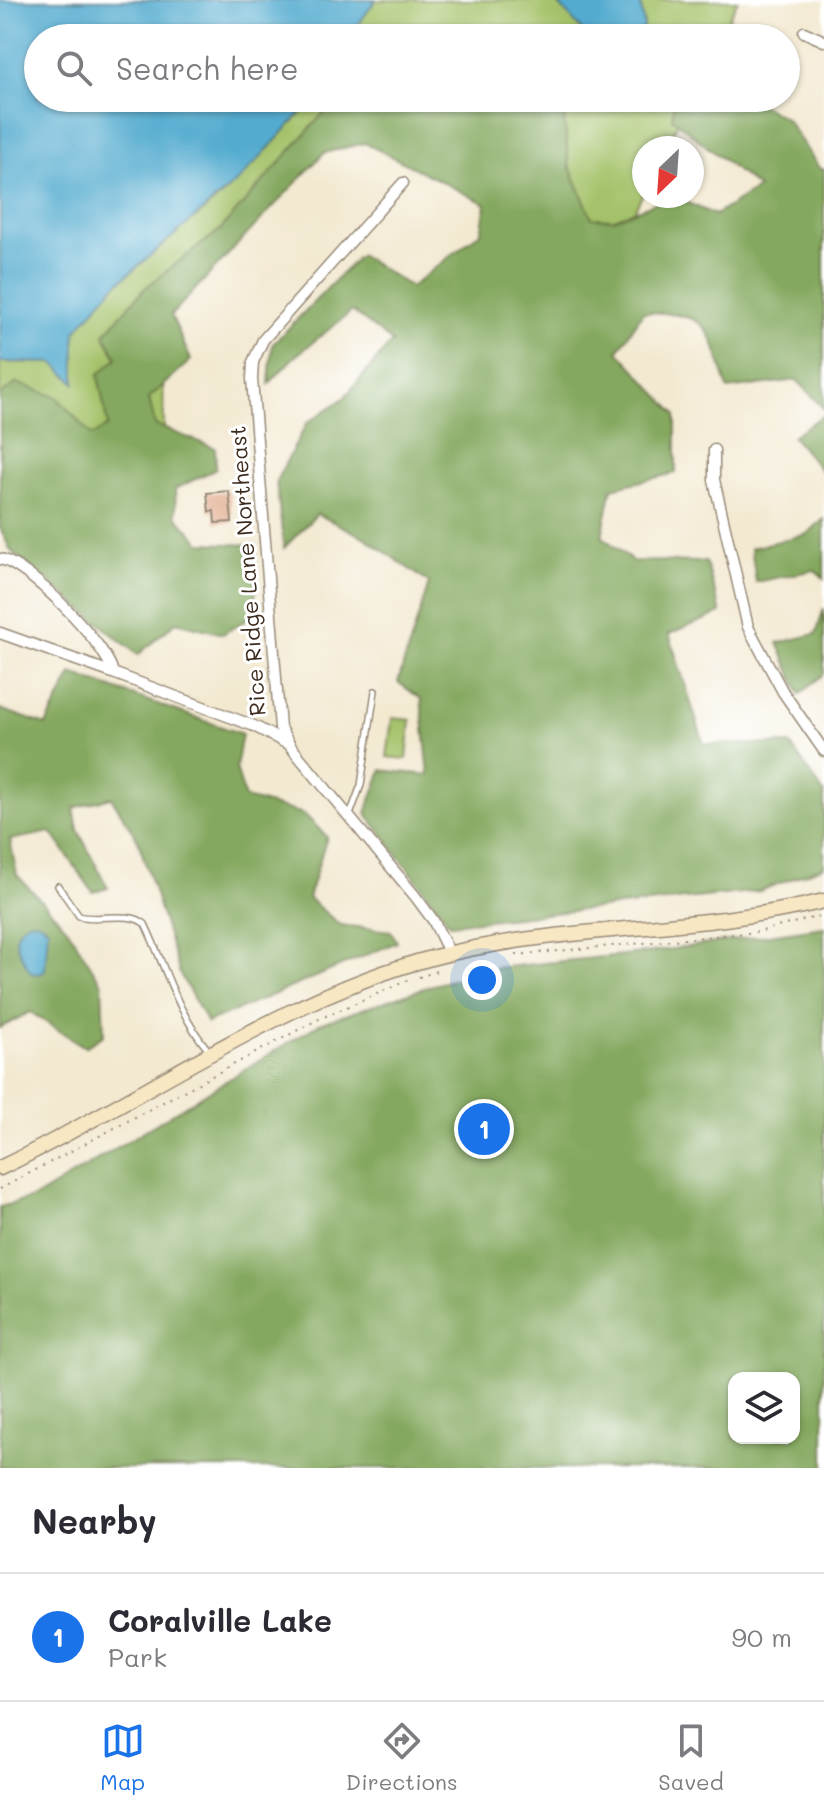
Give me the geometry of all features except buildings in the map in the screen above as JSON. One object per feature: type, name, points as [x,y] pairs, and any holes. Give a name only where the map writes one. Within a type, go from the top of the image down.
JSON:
[{"type":"main road","points":[[1,1163],[352,985],[511,942],[745,919],[824,901]]},
{"type":"street","points":[[804,32],[824,41]]},
{"type":"street","name":"Rice Ridge Lane Northeast","points":[[403,183],[273,326],[253,362],[260,497],[273,614],[277,714],[291,747],[433,920],[451,960]]},
{"type":"street","points":[[714,450],[714,480],[748,627],[783,692],[824,751]]},
{"type":"street","points":[[0,559],[18,567],[79,620],[98,643],[113,673]]},
{"type":"street","points":[[0,633],[254,726],[291,747]]},
{"type":"lane","points":[[349,816],[361,785],[375,691]]},
{"type":"lane","points":[[58,886],[79,916],[105,920],[132,917],[145,924],[192,1031],[212,1055]]},
{"type":"path","points":[[511,956],[758,932],[824,915]]},
{"type":"path","points":[[0,1189],[317,1020],[451,960]]},
{"type":"green space","points":[[376,0],[555,0],[576,24],[358,24]]},
{"type":"green space","points":[[640,0],[738,0],[726,24],[644,24]]},
{"type":"green space","points":[[302,112],[354,112],[162,314],[167,591],[0,453],[0,362],[54,363],[74,382],[75,332],[111,289],[227,191]]},
{"type":"green space","points":[[325,112],[563,112],[569,165],[592,218],[614,219],[642,208],[700,208],[715,215],[758,188],[704,144],[704,136],[694,136],[672,118],[673,112],[774,112],[786,119],[820,169],[824,169],[824,409],[797,380],[728,389],[716,350],[705,328],[684,316],[643,312],[618,351],[676,414],[676,473],[612,488],[602,536],[632,561],[706,562],[721,613],[669,634],[704,744],[790,744],[824,793],[824,866],[760,891],[450,924],[366,813],[382,770],[429,775],[421,699],[398,682],[429,583],[364,537],[317,514],[284,548],[276,481],[307,423],[344,398],[392,342],[352,311],[293,358],[269,384],[272,345],[360,255],[411,287],[481,232],[486,204],[365,143],[324,153],[171,315],[191,360],[149,398],[155,425],[215,448],[216,469],[175,489],[176,516],[201,543],[256,545],[255,614],[223,634],[176,622],[138,655],[11,551],[0,528],[0,395],[17,383],[57,397],[92,436],[108,426],[98,375],[117,358],[104,334],[145,288],[220,230]]},
{"type":"green space","points":[[377,112],[683,112],[671,136],[632,136],[632,208],[636,208],[621,238]]},
{"type":"green space","points":[[824,415],[824,474],[792,436]]},
{"type":"green space","points":[[824,519],[824,578],[815,570],[756,582],[751,548],[807,534]]},
{"type":"green space","points":[[824,608],[824,674],[800,694],[778,643],[816,634]]},
{"type":"green space","points":[[72,674],[242,734],[236,768],[245,798],[304,814],[327,837],[308,898],[340,925],[391,931],[397,942],[207,1023],[180,974],[138,840],[111,797],[74,808],[78,830],[108,888],[93,892],[51,832],[10,840],[17,875],[68,929],[102,984],[104,1035],[85,1047],[30,1012],[0,1028],[0,709],[46,725]]},
{"type":"green space","points":[[392,718],[411,720],[407,759],[387,757]]},
{"type":"green space","points":[[824,927],[824,1468],[0,1468],[0,1207],[36,1197],[321,1023],[433,985],[495,968],[652,952]]},
{"type":"water","points":[[0,0],[376,0],[358,24],[24,24],[24,112],[302,112],[241,178],[111,289],[75,332],[75,383],[54,363],[0,362]]},
{"type":"water","points":[[555,0],[640,0],[644,24],[576,24]]},
{"type":"water","points":[[29,921],[39,922],[48,929],[45,970],[39,974],[31,973],[17,945],[18,932]]},
{"type":"place","name":"Coralville Lake","points":[[484,1129]]}]
